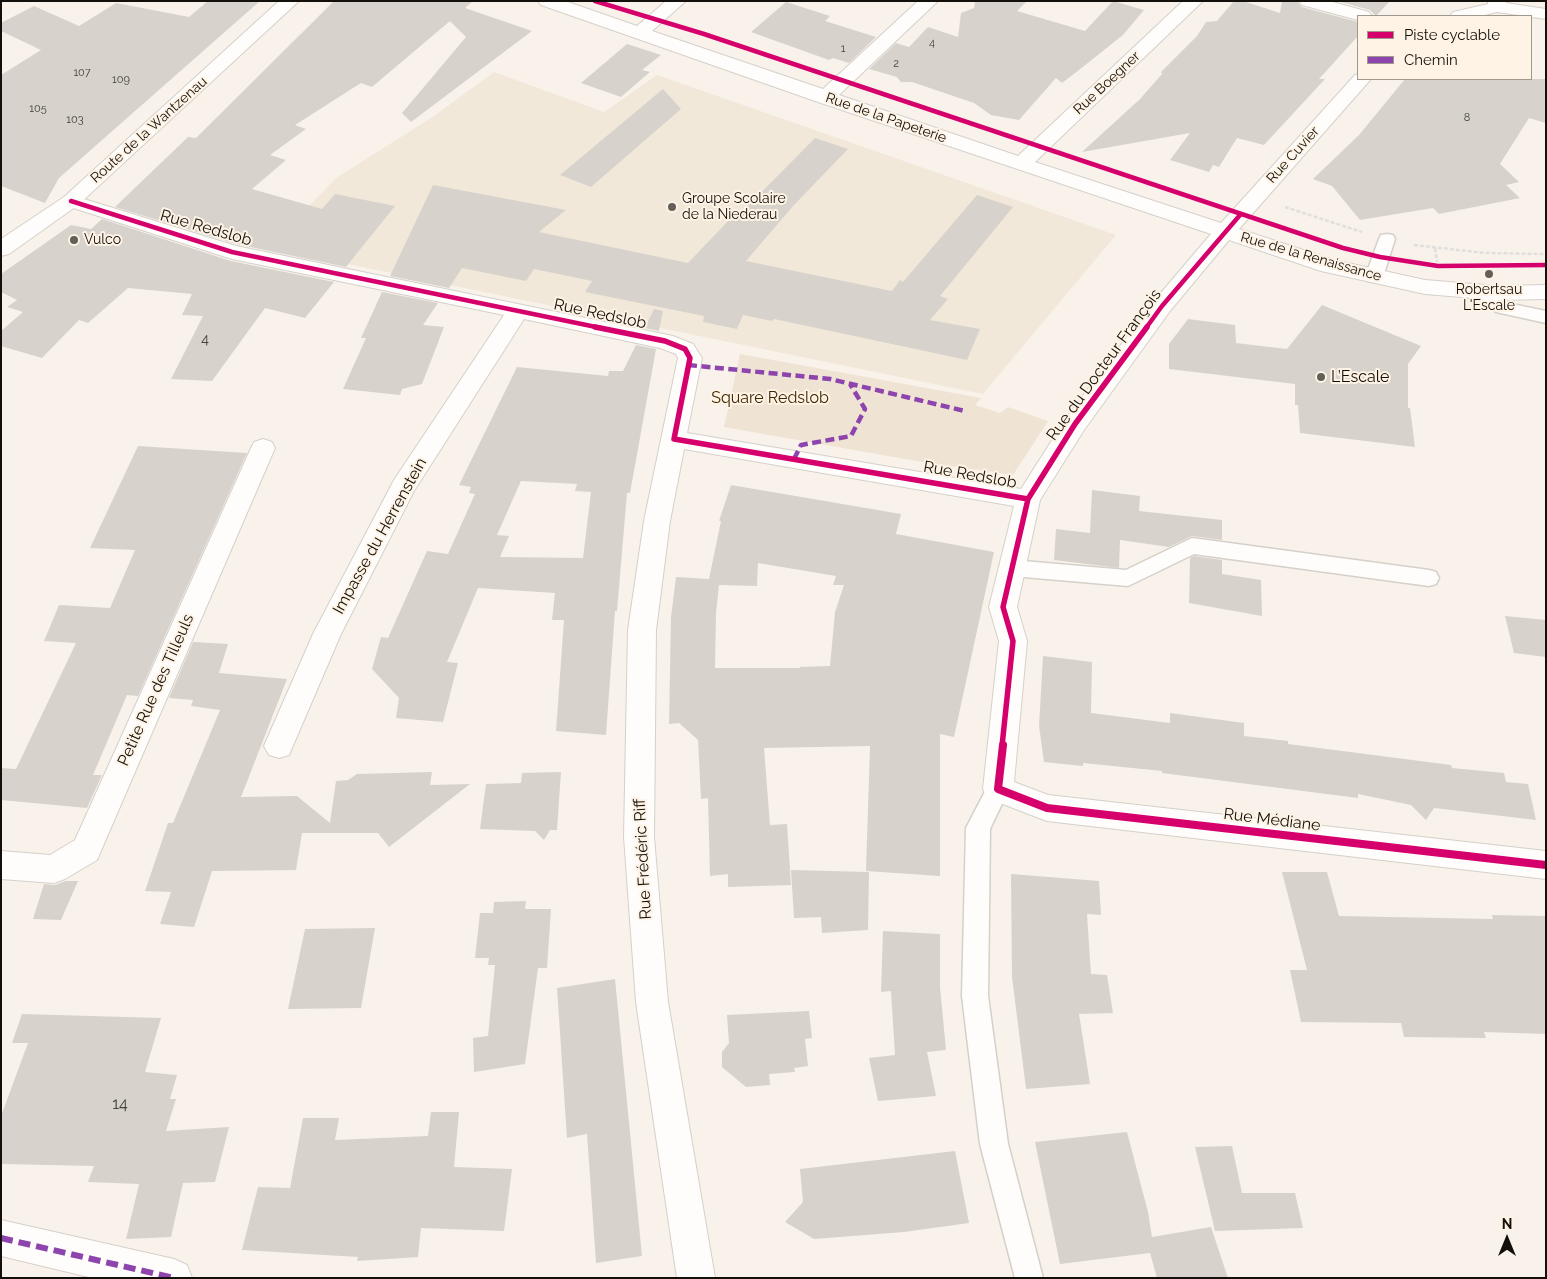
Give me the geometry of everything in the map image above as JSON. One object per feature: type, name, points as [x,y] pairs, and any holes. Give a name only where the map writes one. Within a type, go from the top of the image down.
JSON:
[{"type":"street","name":"Route de la Wantzenau","points":[[1,249],[71,201],[290,1]]},
{"type":"street","name":"Rue de la Papeterie","points":[[547,1],[826,98],[1225,232]]},
{"type":"street","points":[[639,33],[677,1]]},
{"type":"street","points":[[826,98],[929,1]]},
{"type":"street","name":"Rue Boegner","points":[[1021,164],[1194,1]]},
{"type":"street","points":[[1308,1],[1359,15]]},
{"type":"street","points":[[1462,15],[1497,4],[1546,14]]},
{"type":"street","name":"Rue Cuvier","points":[[1225,232],[1361,80]]},
{"type":"street","name":"Rue Redslob","points":[[71,201],[232,252],[666,341],[685,349],[690,358],[674,439],[1028,498]]},
{"type":"street","name":"Rue de la Renaissance","points":[[1225,232],[1329,266],[1425,287],[1498,293],[1546,292]]},
{"type":"street","name":"Rue du Docteur François","points":[[998,789],[1013,641],[1003,607],[1028,498],[1075,424],[1162,306],[1225,232]]},
{"type":"street","name":"Impasse du Herrenstein","points":[[279,746],[327,634],[403,487],[518,311]]},
{"type":"street","name":"Rue Frédéric Riff","points":[[674,439],[657,521],[642,630],[639,837],[652,1002],[696,1278]]},
{"type":"street","name":"Petite Rue des Tilleuls","points":[[1,865],[54,869],[86,850],[263,448]]},
{"type":"street","name":"Rue Médiane","points":[[998,789],[1047,808],[1546,865]]},
{"type":"street","points":[[1,1238],[174,1278]]},
{"type":"lane","points":[[1374,277],[1387,239]]},
{"type":"lane","points":[[1470,291],[1502,308],[1546,317]]},
{"type":"lane","points":[[1012,568],[1128,578],[1192,546],[1429,578]]},
{"type":"lane","name":"Rue du Docteur François","points":[[998,789],[978,828],[975,996],[994,1144],[1029,1278]]},
{"type":"shaded area","name":"Groupe Scolaire de la Niederau","points":[[494,72],[604,112],[657,75],[1116,235],[983,394],[269,248],[336,178],[434,116]]},
{"type":"green space","name":"Square Redslob","points":[[740,354],[981,398],[975,405],[1000,413],[1008,407],[1048,421],[1013,475],[916,461],[724,427]]},
{"type":"building","points":[[208,1],[260,1],[59,178],[45,203],[1,186],[1,75],[41,50],[1,31],[1,23],[34,6],[79,26],[116,3],[189,17]]},
{"type":"building","points":[[334,1],[473,1],[465,8],[532,31],[411,122],[402,113],[466,37],[450,21],[372,87],[361,83],[295,125],[306,129],[270,155],[286,160],[252,189],[322,209],[335,194],[395,206],[346,267],[236,244],[115,207],[188,137],[196,138]]},
{"type":"building","points":[[975,1],[1027,1],[1017,11],[1085,31],[1113,1],[1144,10],[1123,35],[1079,70],[1062,83],[1056,78],[1019,120],[991,115],[974,103],[912,82],[901,82],[897,77],[869,69],[896,43],[909,47],[928,27],[958,37],[961,13],[974,8]]},
{"type":"building","points":[[1234,1],[1243,1],[1280,13],[1282,1],[1297,1],[1302,7],[1357,22],[1357,37],[1319,79],[1325,79],[1264,145],[1237,138],[1219,167],[1213,165],[1209,172],[1170,160],[1190,133],[1082,152],[1140,99],[1162,74],[1161,72],[1197,36],[1206,22],[1217,21]]},
{"type":"building","points":[[1337,1],[1390,1],[1377,15],[1370,10]]},
{"type":"building","points":[[786,2],[830,16],[825,21],[876,37],[849,63],[833,58],[829,60],[751,32]]},
{"type":"building","points":[[627,44],[661,55],[642,70],[650,72],[621,97],[581,83]]},
{"type":"building","points":[[1546,79],[1546,123],[1529,118],[1500,164],[1519,182],[1506,185],[1520,198],[1439,214],[1433,208],[1360,220],[1332,186],[1313,179],[1359,135],[1404,80]]},
{"type":"building","points":[[663,89],[681,109],[591,187],[560,175]]},
{"type":"building","points":[[815,138],[848,149],[793,206],[746,261],[892,291],[900,280],[903,282],[977,195],[1013,207],[940,296],[948,299],[930,320],[980,329],[967,360],[774,319],[772,321],[743,315],[737,329],[703,322],[704,316],[585,292],[592,281],[534,269],[526,281],[462,268],[449,288],[390,276],[433,185],[566,210],[539,232],[688,263],[732,217],[736,218]]},
{"type":"building","points":[[102,219],[231,261],[334,282],[305,318],[265,308],[212,381],[171,379],[203,316],[182,315],[192,294],[128,288],[88,323],[79,320],[42,358],[1,346],[1,331],[23,312],[7,307],[17,300],[1,292],[1,274],[71,225],[91,229]]},
{"type":"building","points":[[382,292],[438,303],[423,325],[444,327],[422,384],[402,389],[400,395],[343,389],[366,338],[361,338]]},
{"type":"building","name":"L’Escale","points":[[1322,305],[1421,346],[1408,364],[1408,408],[1410,408],[1415,447],[1300,433],[1298,405],[1295,405],[1295,384],[1169,369],[1169,344],[1188,319],[1235,325],[1236,343],[1287,349]]},
{"type":"building","points":[[654,309],[663,311],[659,331],[645,328]]},
{"type":"building","points":[[636,345],[656,349],[630,493],[627,493],[617,611],[615,611],[606,735],[556,731],[564,620],[552,620],[555,593],[478,588],[447,662],[458,663],[443,722],[396,718],[399,698],[372,669],[381,637],[388,638],[427,551],[448,554],[475,494],[469,493],[471,487],[459,485],[517,367],[608,376],[609,371],[623,371]],"holes":[[[521,481],[577,484],[575,491],[591,492],[583,558],[500,557],[509,536],[497,535]]]},
{"type":"building","points":[[138,446],[247,453],[138,696],[127,695],[93,775],[102,775],[87,808],[1,800],[1,768],[16,769],[76,643],[44,641],[59,605],[110,608],[135,550],[90,548]]},
{"type":"building","points":[[731,485],[901,514],[896,534],[994,552],[954,737],[940,734],[940,876],[866,871],[870,746],[764,748],[770,825],[787,824],[791,885],[728,887],[728,874],[710,876],[708,798],[701,799],[698,740],[679,723],[669,724],[671,617],[676,577],[709,579],[721,521],[719,521]],"holes":[[[758,563],[836,576],[833,585],[844,585],[835,612],[830,666],[715,668],[716,613],[719,585],[757,586]]]},
{"type":"building","points":[[1092,490],[1140,496],[1139,511],[1222,520],[1222,540],[1192,536],[1169,547],[1120,540],[1119,568],[1054,560],[1056,529],[1090,533]]},
{"type":"building","points":[[1194,556],[1222,560],[1222,574],[1261,580],[1262,616],[1189,603],[1190,558]]},
{"type":"building","points":[[1505,616],[1546,620],[1546,657],[1514,653]]},
{"type":"building","points":[[193,642],[228,644],[219,673],[287,679],[241,797],[297,796],[330,823],[336,781],[348,780],[357,774],[432,772],[430,785],[470,784],[389,847],[378,833],[302,833],[296,870],[212,871],[194,927],[160,924],[171,892],[145,891],[168,823],[173,823],[220,710],[191,706],[193,700],[169,698]]},
{"type":"building","points":[[1043,656],[1092,662],[1091,713],[1170,723],[1170,713],[1244,723],[1244,736],[1288,741],[1288,744],[1451,765],[1452,768],[1504,773],[1506,782],[1528,784],[1536,820],[1434,808],[1426,820],[1411,805],[1358,794],[1358,798],[1162,773],[1162,771],[1083,763],[1083,766],[1044,762],[1039,726]]},
{"type":"building","points":[[561,772],[557,830],[550,830],[544,840],[535,831],[480,829],[486,784],[521,783],[522,773]]},
{"type":"building","points":[[791,870],[869,872],[868,930],[822,933],[821,917],[794,918]]},
{"type":"building","points":[[1282,872],[1327,872],[1339,916],[1493,919],[1492,915],[1546,916],[1546,1034],[1484,1032],[1486,1038],[1404,1037],[1401,1023],[1301,1022],[1290,970],[1307,970]]},
{"type":"building","points":[[1011,874],[1099,881],[1101,915],[1087,914],[1091,974],[1107,975],[1113,1013],[1079,1014],[1090,1084],[1026,1089],[1012,977]]},
{"type":"building","points":[[66,881],[78,881],[61,920],[33,919],[44,884],[55,885]]},
{"type":"building","points":[[526,901],[525,909],[551,909],[547,968],[538,968],[525,1064],[474,1072],[473,1038],[488,1036],[495,965],[488,965],[489,958],[475,958],[480,913],[493,913],[494,902]]},
{"type":"building","points":[[375,928],[361,1008],[288,1009],[305,929]]},
{"type":"building","points":[[883,931],[940,934],[940,987],[946,1050],[927,1052],[936,1096],[878,1101],[869,1058],[895,1055],[891,991],[881,992]]},
{"type":"building","points":[[615,979],[642,1256],[596,1263],[587,1134],[567,1138],[557,988]]},
{"type":"building","points":[[809,1011],[812,1038],[805,1039],[808,1066],[794,1068],[795,1072],[769,1074],[770,1085],[746,1087],[722,1067],[722,1052],[729,1043],[727,1015]]},
{"type":"building","points":[[22,1014],[161,1018],[145,1072],[177,1075],[170,1099],[176,1099],[166,1131],[229,1127],[215,1182],[183,1183],[171,1237],[126,1239],[139,1184],[88,1182],[94,1166],[1,1164],[1,1116],[28,1043],[12,1043]]},
{"type":"building","points":[[431,1112],[459,1112],[454,1167],[512,1169],[504,1231],[421,1228],[418,1257],[357,1261],[358,1257],[242,1250],[258,1187],[290,1188],[303,1118],[339,1118],[335,1140],[428,1136]]},
{"type":"building","points":[[1127,1132],[1148,1212],[1152,1237],[1211,1227],[1228,1278],[1157,1278],[1150,1253],[1060,1264],[1035,1142]]},
{"type":"building","points":[[1232,1146],[1242,1193],[1295,1193],[1303,1228],[1215,1231],[1195,1147]]},
{"type":"building","points":[[955,1151],[969,1223],[904,1232],[814,1239],[785,1222],[803,1202],[800,1169]]},
{"type":"marked path","points":[[688,365],[830,379],[965,411]]},
{"type":"marked path","points":[[794,459],[801,445],[851,436],[865,409],[850,384]]},
{"type":"marked path","points":[[1,1238],[174,1278]]},
{"type":"cycle path","points":[[595,1],[704,34],[1343,248],[1380,257],[1438,266],[1546,265]]},
{"type":"cycle path","points":[[71,201],[232,252],[665,341],[685,349],[690,358],[674,439],[1028,499]]},
{"type":"cycle path","points":[[1240,215],[1162,306],[1075,424],[1028,499],[1003,607],[1013,641],[998,789],[1047,808],[1546,865]]},
{"type":"place","name":"Groupe Scolaire de la Niederau","points":[[672,207]]},
{"type":"place","name":"Vulco","points":[[74,240]]},
{"type":"place","name":"Robertsau L'Escale","points":[[1489,274]]},
{"type":"place","name":"L’Escale","points":[[1321,377]]}]
